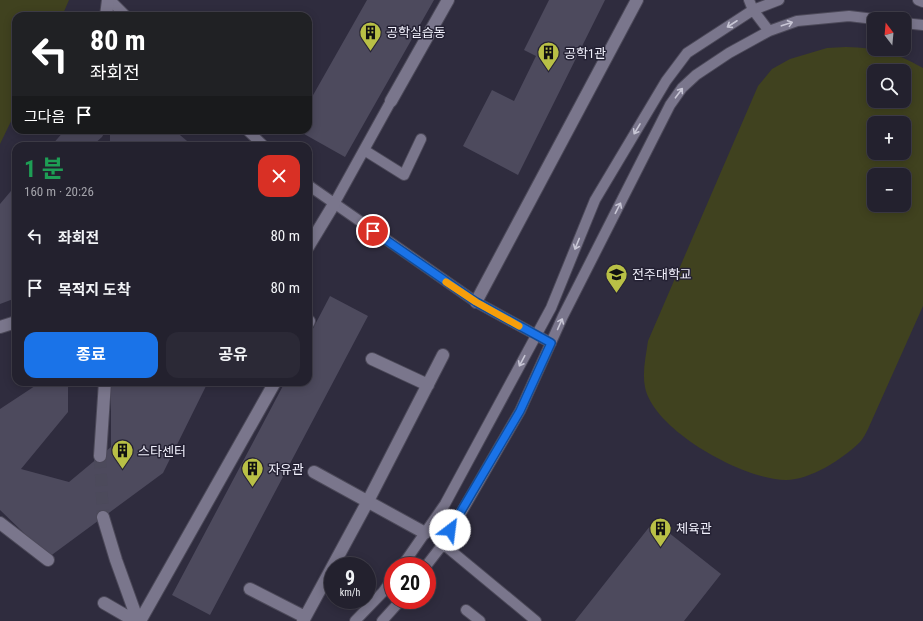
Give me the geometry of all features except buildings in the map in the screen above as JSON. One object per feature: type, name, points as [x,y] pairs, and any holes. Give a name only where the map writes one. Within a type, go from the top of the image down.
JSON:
[{"type":"street","points":[[107,12],[109,0]]},
{"type":"street","points":[[391,101],[448,0]]},
{"type":"street","points":[[476,302],[637,0]]},
{"type":"street","points":[[312,240],[334,204]]},
{"type":"street","points":[[0,327],[12,323]]},
{"type":"street","points":[[250,589],[304,619],[368,502],[443,355]]},
{"type":"street","points":[[372,359],[428,385]]},
{"type":"street","points":[[100,456],[105,386]]},
{"type":"street","points":[[138,621],[273,386]]},
{"type":"street","points":[[314,472],[426,533]]},
{"type":"street","points":[[103,517],[116,560],[138,621]]},
{"type":"street","points":[[0,523],[48,560]]},
{"type":"street","points":[[104,603],[138,621]]},
{"type":"lane","points":[[109,0],[122,12]]},
{"type":"lane","points":[[749,0],[768,31]]},
{"type":"lane","points":[[409,557],[445,504],[551,308],[595,200],[666,81],[687,54],[754,10],[778,0]]},
{"type":"lane","points":[[918,0],[923,2]]},
{"type":"lane","points":[[433,557],[443,544],[520,411],[563,316],[670,105],[682,88],[696,75],[728,53],[768,31],[804,21],[849,16],[867,19]]},
{"type":"lane","points":[[911,24],[923,25]]},
{"type":"lane","points":[[334,204],[391,101]]},
{"type":"lane","points":[[251,134],[258,142]]},
{"type":"lane","points":[[364,150],[404,175],[421,139]]},
{"type":"lane","points":[[312,188],[476,302],[551,343]]},
{"type":"lane","points":[[443,544],[536,621]]},
{"type":"lane","points":[[355,621],[384,591]]},
{"type":"lane","points":[[382,621],[393,609]]},
{"type":"lane","points":[[466,610],[480,621]]},
{"type":"green space","points":[[0,0],[69,0],[64,12],[12,12],[12,119],[0,144]]},
{"type":"green space","points":[[827,48],[867,48],[867,56],[898,56],[923,68],[923,306],[868,429],[861,441],[845,455],[826,467],[805,476],[786,480],[768,478],[747,472],[703,450],[682,435],[664,420],[652,403],[645,387],[644,376],[648,341],[758,86],[772,69],[790,59]]},
{"type":"tunnel","points":[[100,456],[103,517]]},
{"type":"slow traffic","points":[[446,282],[476,302],[519,326]]},
{"type":"place","name":"공학실습동","points":[[371,52]]},
{"type":"place","name":"공학1관","points":[[548,72]]},
{"type":"place","name":"전주대학교","points":[[616,294]]},
{"type":"place","name":"스타센터","points":[[123,470]]},
{"type":"place","name":"자유관","points":[[252,488]]},
{"type":"place","name":"체육관","points":[[660,548]]},
{"type":"route","points":[[373,231],[476,302],[551,343],[520,411],[450,530]]}]
